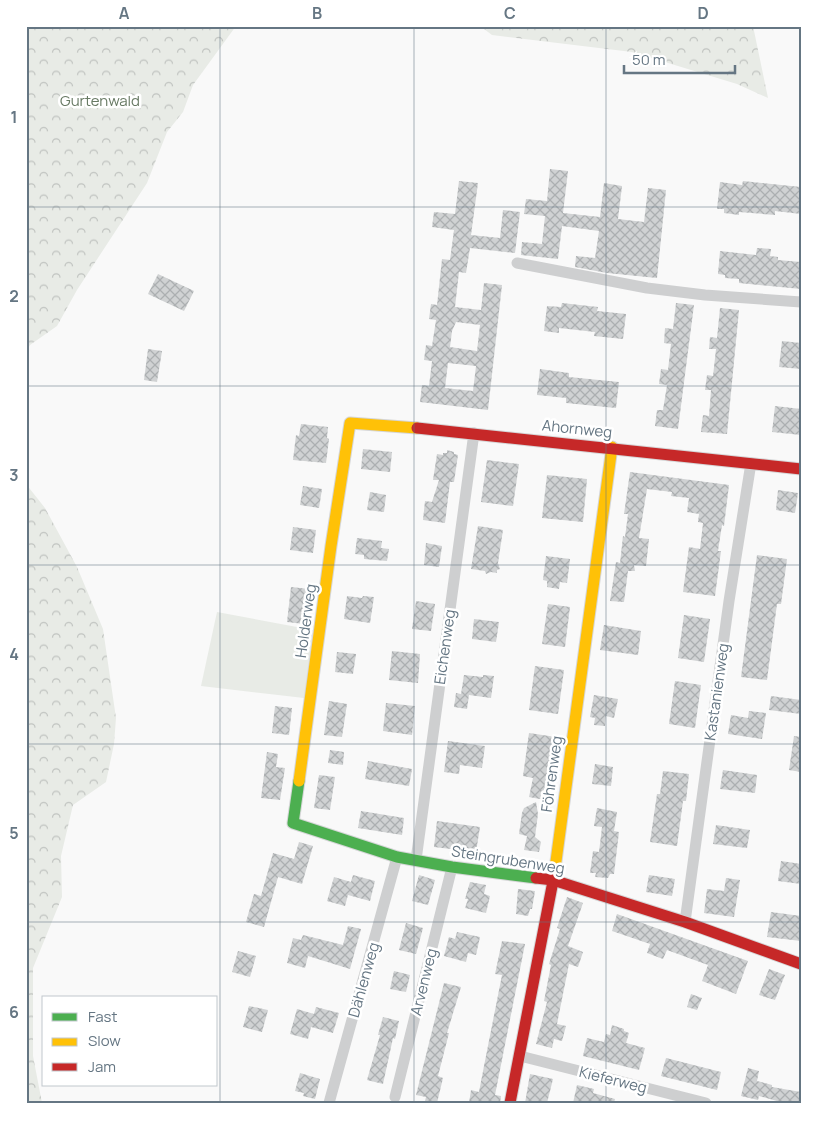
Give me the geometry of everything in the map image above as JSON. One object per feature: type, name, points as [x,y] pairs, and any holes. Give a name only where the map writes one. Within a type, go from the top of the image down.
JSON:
[{"type":"street","points":[[517,263],[647,288],[705,296],[801,302]]},
{"type":"street","name":"Ahornweg","points":[[350,423],[474,433],[801,469]]},
{"type":"street","name":"Holderweg","points":[[293,823],[350,423]]},
{"type":"street","name":"Eichenweg","points":[[416,860],[474,433]]},
{"type":"street","name":"Föhrenweg","points":[[510,1103],[554,880],[612,448]]},
{"type":"street","name":"Kastanienweg","points":[[685,922],[729,601],[751,463]]},
{"type":"street","name":"Steingrubenweg","points":[[293,823],[326,836],[397,857],[452,867],[554,880],[685,922],[801,964]]},
{"type":"street","name":"Dählenweg","points":[[329,1103],[397,857]]},
{"type":"street","name":"Arvenweg","points":[[395,1097],[452,867]]},
{"type":"street","name":"Kieferweg","points":[[520,1056],[706,1103]]},
{"type":"green space","name":"Gurtenwald","points":[[26,26],[236,26],[193,85],[183,112],[167,132],[147,183],[77,290],[57,326],[30,345],[26,352]]},
{"type":"green space","points":[[480,26],[753,26],[768,98],[737,84],[632,52],[492,35]]},
{"type":"green space","points":[[26,484],[45,508],[77,567],[103,629],[116,718],[114,744],[106,782],[73,805],[61,856],[62,897],[33,968],[33,1056],[42,1103],[26,1103]]},
{"type":"green space","points":[[217,612],[313,630],[304,698],[201,686]]},
{"type":"building","points":[[550,169],[568,171],[563,213],[600,217],[604,183],[622,186],[618,219],[644,222],[648,188],[666,190],[657,278],[607,273],[575,267],[576,256],[595,258],[599,231],[562,226],[558,259],[521,255],[522,242],[542,244],[545,216],[524,214],[526,199],[547,201]]},
{"type":"building","points":[[459,181],[478,183],[471,235],[500,238],[503,210],[520,212],[515,253],[470,248],[466,273],[459,272],[455,307],[481,310],[484,283],[502,285],[488,410],[420,402],[422,385],[429,386],[432,361],[424,360],[426,345],[432,346],[436,320],[429,319],[431,304],[437,305],[442,259],[450,260],[454,230],[432,227],[434,212],[455,214]],"holes":[[[456,322],[480,325],[477,351],[450,347],[452,331]],[[448,363],[476,366],[473,391],[445,388]]]},
{"type":"building","points":[[743,181],[801,187],[801,214],[775,211],[775,215],[739,212],[739,215],[724,213],[724,209],[717,209],[720,182],[742,185]]},
{"type":"building","points":[[757,248],[771,249],[770,256],[778,257],[778,260],[801,262],[801,289],[739,283],[739,279],[725,278],[725,275],[718,274],[720,251],[756,255]]},
{"type":"building","points":[[158,274],[194,291],[184,311],[148,294]]},
{"type":"building","points":[[562,303],[598,307],[597,311],[626,314],[623,339],[594,336],[595,332],[559,328],[559,333],[544,331],[547,306],[561,307]]},
{"type":"building","points":[[676,303],[694,305],[678,429],[655,426],[657,410],[663,410],[667,385],[659,384],[661,369],[668,370],[671,344],[664,343],[665,328],[673,329]]},
{"type":"building","points":[[720,308],[739,310],[727,434],[701,432],[703,415],[709,416],[711,390],[705,390],[707,375],[713,376],[716,349],[709,349],[710,337],[717,338]]},
{"type":"building","points":[[782,341],[801,343],[801,369],[779,367]]},
{"type":"building","points":[[148,349],[162,351],[157,382],[144,380]]},
{"type":"building","points":[[540,369],[569,373],[569,377],[619,382],[616,408],[566,403],[566,398],[537,395]]},
{"type":"building","points":[[775,406],[801,409],[801,435],[772,432]]},
{"type":"building","points":[[301,424],[328,427],[327,438],[329,439],[326,463],[293,460],[296,435],[299,436]]},
{"type":"building","points":[[363,449],[392,452],[390,472],[361,469]]},
{"type":"building","points":[[447,450],[458,455],[454,482],[450,482],[445,523],[423,520],[425,501],[432,502],[439,480],[433,480],[437,454],[443,455],[443,453],[447,453]]},
{"type":"building","points":[[487,460],[519,464],[513,506],[481,502]]},
{"type":"building","points":[[630,472],[729,485],[724,526],[722,525],[718,551],[721,551],[715,596],[683,592],[689,547],[700,549],[703,523],[698,522],[699,514],[687,512],[689,498],[671,496],[672,492],[647,489],[639,538],[649,539],[646,566],[634,565],[635,571],[628,571],[624,602],[610,601],[616,562],[620,563],[623,536],[625,537],[628,514],[624,514]]},
{"type":"building","points":[[547,475],[587,479],[583,522],[542,518]]},
{"type":"building","points":[[303,486],[322,489],[319,508],[300,505]]},
{"type":"building","points":[[778,490],[798,493],[795,513],[776,510]]},
{"type":"building","points":[[370,492],[386,495],[384,512],[367,510]]},
{"type":"building","points":[[478,526],[503,530],[498,563],[500,569],[497,570],[497,573],[491,572],[486,574],[485,571],[471,569]]},
{"type":"building","points":[[293,527],[316,530],[313,553],[290,550]]},
{"type":"building","points":[[357,538],[382,541],[381,548],[389,549],[387,561],[364,559],[364,555],[355,554]]},
{"type":"building","points":[[426,543],[442,546],[439,567],[424,565]]},
{"type":"building","points":[[757,555],[787,559],[781,604],[777,604],[767,680],[741,677]]},
{"type":"building","points":[[546,556],[570,559],[567,583],[560,582],[559,589],[547,587],[547,581],[543,580]]},
{"type":"building","points":[[291,587],[309,589],[304,624],[287,622]]},
{"type":"building","points":[[347,596],[374,597],[370,623],[344,619]]},
{"type":"building","points":[[416,601],[435,604],[431,631],[412,629]]},
{"type":"building","points":[[548,604],[570,607],[565,647],[542,644]]},
{"type":"building","points":[[684,615],[710,619],[704,662],[678,658]]},
{"type":"building","points":[[474,619],[499,622],[496,642],[472,639]]},
{"type":"building","points":[[604,625],[641,631],[638,655],[600,650]]},
{"type":"building","points":[[392,651],[420,654],[418,683],[389,680]]},
{"type":"building","points":[[337,652],[356,654],[353,674],[335,672]]},
{"type":"building","points":[[535,666],[564,670],[558,714],[529,710]]},
{"type":"building","points":[[464,675],[494,676],[491,698],[469,695],[467,709],[454,707],[456,693],[461,694]]},
{"type":"building","points":[[675,681],[701,685],[695,728],[669,724]]},
{"type":"building","points":[[594,695],[618,699],[614,718],[606,716],[605,726],[594,725],[595,718],[590,717]]},
{"type":"building","points":[[771,696],[801,700],[801,714],[769,710]]},
{"type":"building","points":[[329,701],[347,704],[342,737],[324,735]]},
{"type":"building","points":[[386,703],[415,706],[412,735],[383,731]]},
{"type":"building","points":[[275,706],[292,708],[289,735],[272,733]]},
{"type":"building","points":[[749,711],[766,713],[762,739],[728,734],[731,715],[748,718]]},
{"type":"building","points":[[529,733],[556,737],[545,800],[529,797],[533,778],[523,776]]},
{"type":"building","points":[[794,736],[801,737],[801,772],[789,770]]},
{"type":"building","points":[[448,741],[485,746],[482,768],[460,765],[459,774],[444,772]]},
{"type":"building","points":[[330,750],[344,752],[343,765],[328,763]]},
{"type":"building","points":[[267,752],[278,754],[276,767],[285,768],[280,800],[261,798]]},
{"type":"building","points":[[368,761],[412,769],[409,786],[365,779]]},
{"type":"building","points":[[595,764],[613,767],[611,786],[592,784]]},
{"type":"building","points":[[723,770],[757,775],[755,793],[720,789]]},
{"type":"building","points":[[663,771],[689,774],[677,846],[650,842],[657,794],[660,794]]},
{"type":"building","points":[[319,775],[335,777],[330,810],[314,808]]},
{"type":"building","points":[[536,802],[538,814],[535,837],[541,842],[539,852],[524,850],[527,836],[519,834],[524,808]]},
{"type":"building","points":[[597,808],[617,812],[614,831],[619,832],[614,874],[610,874],[608,878],[595,877],[596,873],[590,873],[593,851],[599,852],[602,827],[594,826]]},
{"type":"building","points":[[361,811],[404,818],[402,835],[358,828]]},
{"type":"building","points":[[437,821],[480,827],[476,852],[434,847]]},
{"type":"building","points":[[716,825],[750,830],[747,848],[713,844]]},
{"type":"building","points":[[299,842],[313,846],[302,884],[278,877],[264,927],[246,922],[254,894],[261,896],[273,853],[294,859]]},
{"type":"building","points":[[781,861],[801,864],[801,884],[778,881]]},
{"type":"building","points":[[353,875],[375,881],[370,901],[348,895],[345,906],[327,901],[334,877],[351,882]]},
{"type":"building","points":[[419,875],[435,880],[428,905],[412,901]]},
{"type":"building","points":[[649,875],[675,879],[672,896],[646,892]]},
{"type":"building","points":[[726,878],[740,880],[734,917],[704,913],[707,889],[724,891]]},
{"type":"building","points":[[470,882],[486,885],[484,894],[490,896],[486,913],[465,908],[468,899],[465,899]]},
{"type":"building","points":[[518,889],[535,891],[532,909],[530,909],[528,916],[516,914]]},
{"type":"building","points":[[567,897],[583,903],[568,946],[583,952],[578,967],[569,964],[557,1024],[566,1026],[562,1041],[554,1039],[552,1048],[536,1044],[547,1002],[544,1001],[551,965],[549,964],[560,929],[557,928]]},
{"type":"building","points":[[771,912],[801,916],[801,941],[767,937]]},
{"type":"building","points":[[617,914],[748,961],[736,994],[702,981],[708,965],[667,950],[663,959],[647,953],[650,944],[612,931]]},
{"type":"building","points":[[406,923],[423,928],[416,954],[399,950]]},
{"type":"building","points":[[348,926],[361,929],[350,969],[308,956],[305,968],[287,963],[293,938],[301,940],[303,935],[343,945]]},
{"type":"building","points":[[457,932],[480,937],[476,955],[468,953],[466,962],[444,956],[449,937],[455,939]]},
{"type":"building","points":[[502,941],[525,944],[495,1095],[501,1096],[500,1103],[469,1103],[471,1090],[479,1092],[502,975],[495,974]]},
{"type":"building","points":[[238,951],[256,956],[250,977],[232,972]]},
{"type":"building","points":[[769,969],[785,975],[775,1000],[759,995]]},
{"type":"building","points":[[394,971],[410,975],[406,992],[390,989]]},
{"type":"building","points":[[444,983],[461,987],[447,1033],[449,1033],[438,1076],[443,1078],[437,1103],[433,1103],[425,1101],[426,1097],[416,1095]]},
{"type":"building","points":[[691,994],[702,998],[697,1010],[687,1007]]},
{"type":"building","points":[[249,1006],[268,1010],[262,1032],[243,1027]]},
{"type":"building","points":[[316,1007],[339,1013],[333,1033],[311,1027],[308,1039],[290,1034],[297,1009],[314,1014]]},
{"type":"building","points":[[383,1017],[399,1021],[395,1039],[393,1038],[383,1084],[367,1080],[380,1035],[378,1035]]},
{"type":"building","points":[[612,1025],[629,1033],[626,1043],[645,1048],[639,1070],[583,1056],[587,1038],[604,1042],[606,1034],[610,1035]]},
{"type":"building","points":[[666,1058],[721,1072],[717,1090],[661,1076]]},
{"type":"building","points":[[748,1068],[759,1071],[757,1081],[772,1085],[772,1087],[801,1092],[801,1103],[784,1103],[759,1096],[758,1100],[741,1096]]},
{"type":"building","points":[[300,1073],[320,1079],[315,1099],[303,1096],[304,1093],[295,1091]]},
{"type":"building","points":[[530,1074],[553,1079],[547,1103],[525,1103]]},
{"type":"building","points":[[577,1085],[594,1089],[593,1093],[615,1099],[614,1103],[573,1103]]},
{"type":"traffic: fast","points":[[299,781],[293,823],[397,857],[452,867],[536,878]]},
{"type":"traffic: slow","points":[[299,781],[350,423],[417,428]]},
{"type":"traffic: slow","points":[[554,876],[612,447]]},
{"type":"traffic: jam","points":[[417,428],[801,469]]},
{"type":"traffic: jam","points":[[510,1103],[554,876]]},
{"type":"traffic: jam","points":[[536,878],[553,880],[685,922],[801,964]]}]
